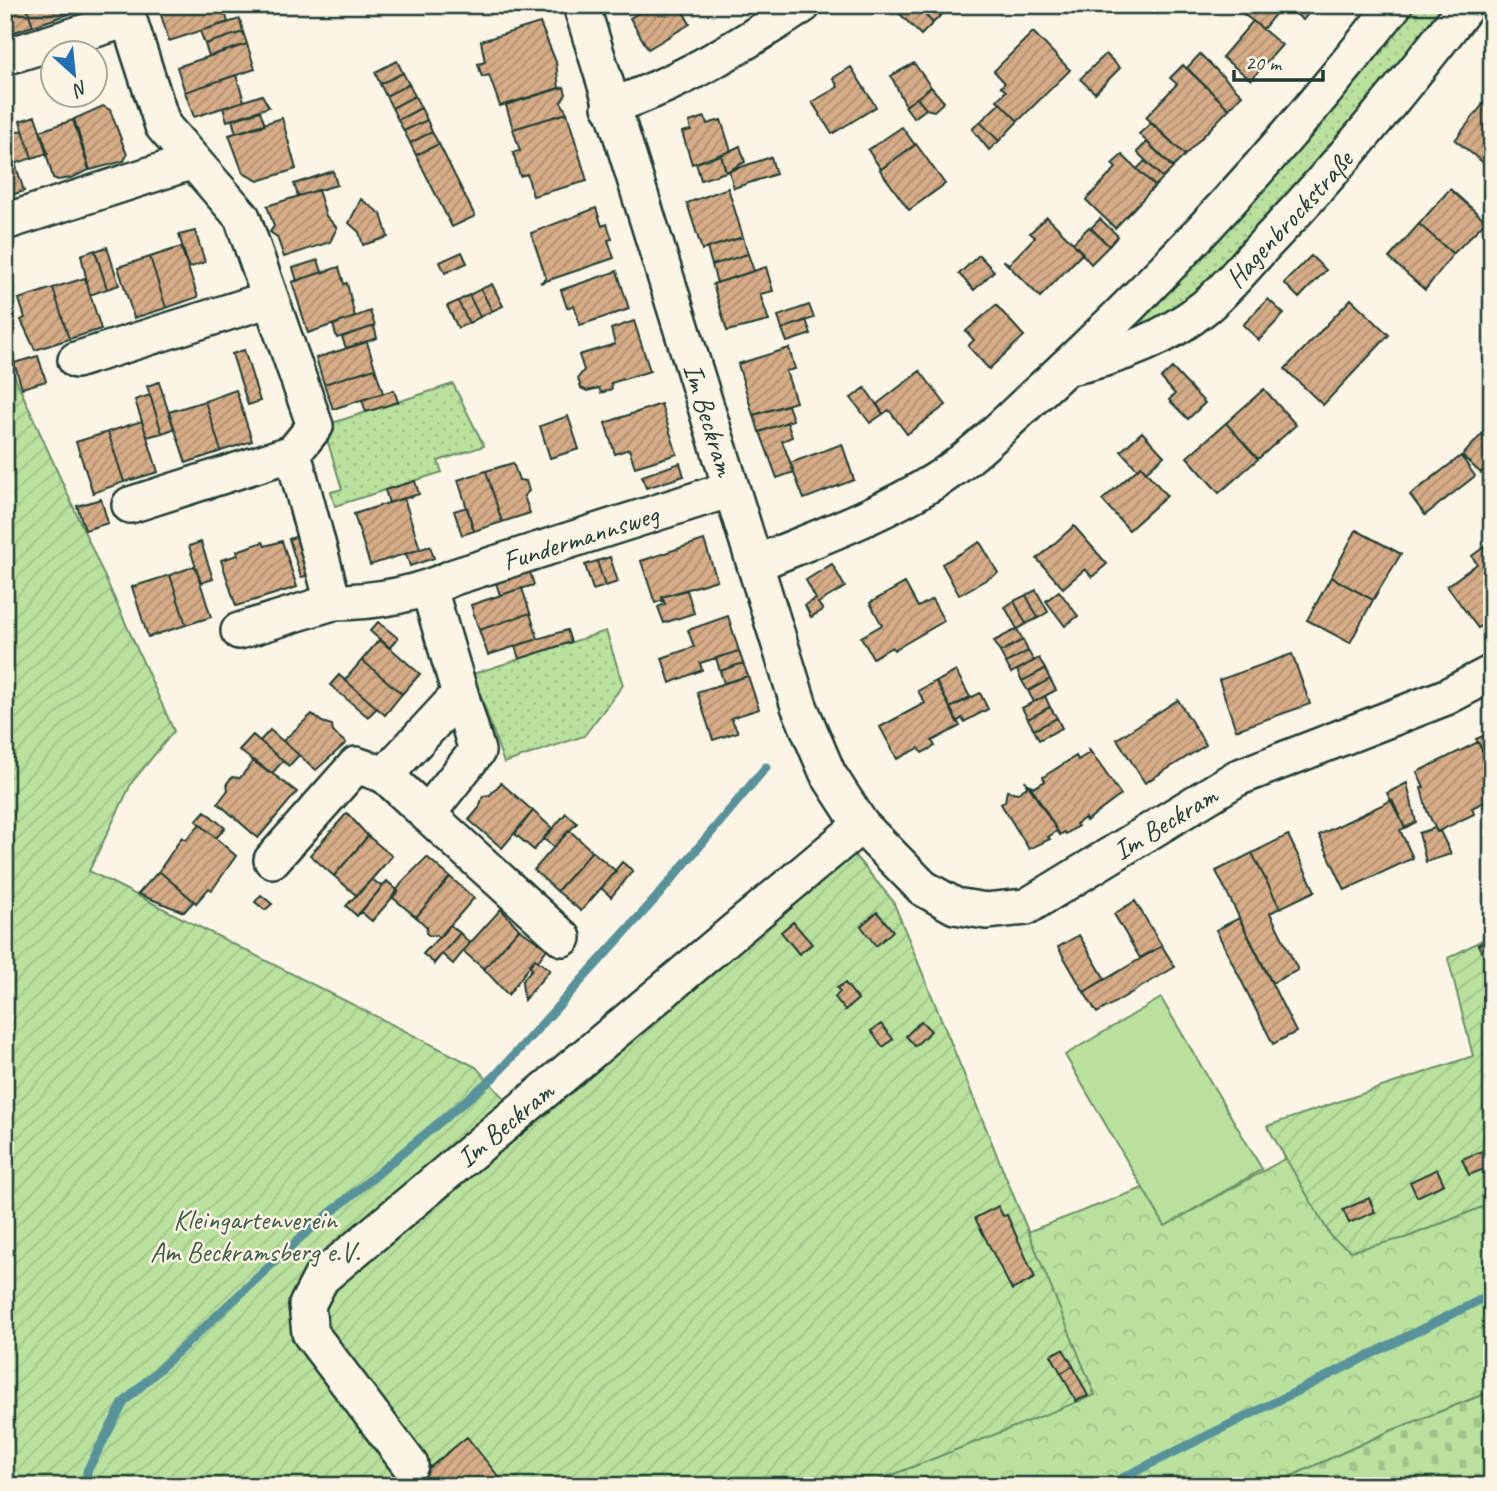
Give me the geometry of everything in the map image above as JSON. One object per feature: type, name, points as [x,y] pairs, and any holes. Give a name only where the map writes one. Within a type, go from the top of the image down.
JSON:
[{"type":"street","name":"Im Beckram","points":[[581,5],[610,106],[757,563],[799,706],[828,774],[861,825],[923,888],[955,906],[986,911],[1026,906],[1237,778],[1446,697],[1492,673]]},
{"type":"street","points":[[610,106],[645,95],[751,38],[803,5]]},
{"type":"street","name":"Hagenbrockstraße","points":[[757,563],[877,514],[937,480],[1065,368],[1141,294],[1237,191],[1346,68],[1394,5]]},
{"type":"street","name":"Hagenbrockstraße","points":[[1065,368],[1106,360],[1148,343],[1205,307],[1358,141],[1468,5]]},
{"type":"street","points":[[5,57],[126,12],[163,126],[242,217],[315,426],[293,453],[130,505]]},
{"type":"street","points":[[5,222],[192,161]]},
{"type":"street","points":[[76,360],[270,299]]},
{"type":"street","points":[[293,453],[333,602]]},
{"type":"street","name":"Fundermannsweg","points":[[239,631],[333,602],[370,602],[429,589],[454,577],[731,489]]},
{"type":"street","points":[[427,814],[477,751],[429,589]]},
{"type":"street","points":[[385,775],[460,694]]},
{"type":"street","points":[[272,860],[356,765],[385,775],[563,937]]},
{"type":"street","name":"Im Beckram","points":[[410,1465],[310,1333],[307,1305],[321,1278],[861,825]]},
{"type":"green space","points":[[1411,5],[1448,5],[1351,125],[1229,261],[1187,301],[1125,339],[1120,330],[1365,67]]},
{"type":"green space","name":"Kleingartenverein Am Beckramsberg e.V.","points":[[5,355],[174,731],[132,782],[89,871],[476,1067],[523,1120],[850,850],[893,901],[1095,1395],[864,1486],[5,1486]]},
{"type":"green space","points":[[453,384],[484,446],[438,461],[442,472],[335,506],[331,492],[342,489],[323,426]]},
{"type":"green space","points":[[606,631],[623,685],[584,736],[504,763],[473,674]]},
{"type":"green space","points":[[1492,935],[1492,1203],[1405,1238],[1351,1251],[1332,1238],[1267,1126],[1473,1056],[1448,958]]},
{"type":"green space","points":[[1161,998],[1262,1169],[1165,1226],[1065,1055]]},
{"type":"green space","points":[[1288,1157],[1332,1238],[1405,1238],[1492,1203],[1492,1391],[1388,1432],[1270,1486],[864,1486],[1094,1395],[1027,1232],[1143,1188],[1165,1226]]},
{"type":"green space","points":[[1492,1391],[1492,1486],[1270,1486],[1388,1432]]},
{"type":"building","points":[[5,5],[26,5],[33,26],[5,35]]},
{"type":"building","points":[[26,5],[66,5],[69,14],[33,26]]},
{"type":"building","points":[[158,5],[223,5],[228,22],[169,41]]},
{"type":"building","points":[[651,5],[686,5],[681,8],[690,24],[648,49],[630,18]]},
{"type":"building","points":[[907,5],[915,5],[933,23],[921,35],[899,13]]},
{"type":"building","points":[[915,5],[948,5],[949,7],[933,23]]},
{"type":"building","points":[[1247,5],[1265,5],[1275,14],[1263,29],[1241,12]]},
{"type":"building","points":[[1285,5],[1315,5],[1303,20]]},
{"type":"building","points":[[240,19],[243,32],[205,44],[200,31]]},
{"type":"building","points":[[1253,21],[1282,45],[1251,80],[1222,57]]},
{"type":"building","points":[[540,23],[556,62],[559,88],[500,106],[489,75],[482,77],[478,64],[485,62],[481,41]]},
{"type":"building","points":[[243,32],[247,44],[209,56],[205,44]]},
{"type":"building","points":[[1033,32],[1070,70],[1018,121],[997,100],[1006,91],[1001,87],[1005,83],[994,71]]},
{"type":"building","points":[[247,44],[255,69],[185,92],[177,67]]},
{"type":"building","points":[[1106,54],[1120,68],[1095,93],[1080,79]]},
{"type":"building","points":[[1200,54],[1242,95],[1229,109],[1187,68]]},
{"type":"building","points":[[397,61],[403,73],[380,84],[375,72]]},
{"type":"building","points":[[914,63],[931,87],[906,106],[891,76]]},
{"type":"building","points":[[1183,65],[1229,109],[1185,155],[1146,117],[1177,84],[1170,78]]},
{"type":"building","points":[[851,67],[876,107],[832,134],[812,102],[838,87],[833,78]]},
{"type":"building","points":[[403,73],[409,84],[386,96],[380,84]]},
{"type":"building","points":[[236,75],[244,101],[194,117],[185,92]]},
{"type":"building","points":[[409,84],[415,96],[392,108],[386,96]]},
{"type":"building","points":[[564,87],[566,94],[561,102],[567,113],[513,129],[506,105]]},
{"type":"building","points":[[931,87],[944,102],[934,111],[926,109],[917,98]]},
{"type":"building","points":[[262,95],[269,107],[227,121],[223,108]]},
{"type":"building","points":[[415,96],[421,108],[398,120],[392,108]]},
{"type":"building","points":[[917,98],[926,109],[914,118],[905,106]]},
{"type":"building","points":[[1487,99],[1492,102],[1490,168],[1455,140]]},
{"type":"building","points":[[1000,103],[1018,121],[999,141],[980,122]]},
{"type":"building","points":[[99,108],[110,110],[127,155],[124,161],[90,170],[74,119]]},
{"type":"building","points":[[421,108],[427,120],[404,131],[398,120]]},
{"type":"building","points":[[260,111],[265,125],[236,133],[232,120]]},
{"type":"building","points":[[567,113],[587,181],[533,196],[527,174],[520,176],[513,152],[520,151],[513,129]]},
{"type":"building","points":[[35,116],[48,153],[32,158],[20,121]]},
{"type":"building","points":[[705,117],[707,124],[721,120],[731,151],[692,164],[682,132],[691,130],[689,122]]},
{"type":"building","points":[[282,118],[296,169],[258,181],[243,173],[229,135]]},
{"type":"building","points":[[73,120],[89,170],[58,180],[53,178],[40,131]]},
{"type":"building","points":[[427,120],[432,132],[410,143],[404,131]]},
{"type":"building","points":[[980,122],[999,141],[989,150],[972,129]]},
{"type":"building","points":[[1151,123],[1185,155],[1173,167],[1139,134]]},
{"type":"building","points":[[902,127],[915,145],[881,169],[868,150]]},
{"type":"building","points":[[23,130],[32,158],[15,164],[6,135]]},
{"type":"building","points":[[432,132],[439,144],[416,155],[410,143]]},
{"type":"building","points":[[8,141],[24,191],[5,197],[5,142]]},
{"type":"building","points":[[1147,142],[1173,168],[1163,178],[1137,152]]},
{"type":"building","points":[[439,144],[475,216],[452,227],[416,155]]},
{"type":"building","points":[[916,144],[945,184],[909,210],[880,170]]},
{"type":"building","points":[[740,146],[745,162],[726,172],[721,155]]},
{"type":"building","points":[[721,155],[726,172],[701,180],[696,163]]},
{"type":"building","points":[[1122,155],[1155,186],[1115,228],[1086,200],[1116,168],[1112,164]]},
{"type":"building","points":[[771,157],[776,174],[734,188],[729,171]]},
{"type":"building","points":[[1145,161],[1163,178],[1155,186],[1137,169]]},
{"type":"building","points":[[333,171],[337,185],[298,196],[294,184]]},
{"type":"building","points":[[728,188],[743,237],[702,250],[687,203]]},
{"type":"building","points":[[1450,189],[1486,221],[1453,254],[1419,224]]},
{"type":"building","points":[[318,190],[326,216],[337,228],[330,242],[284,257],[277,237],[270,232],[274,226],[267,206]]},
{"type":"building","points":[[361,199],[381,214],[388,237],[363,245],[359,232],[349,223]]},
{"type":"building","points":[[596,208],[602,226],[607,224],[612,239],[608,240],[614,258],[540,283],[546,278],[531,233]]},
{"type":"building","points":[[1047,217],[1083,253],[1040,297],[1003,260],[1009,264],[1035,237],[1030,233]]},
{"type":"building","points":[[1100,219],[1118,236],[1109,246],[1091,228]]},
{"type":"building","points":[[1419,224],[1453,254],[1425,290],[1389,258]]},
{"type":"building","points":[[1089,227],[1109,246],[1091,264],[1073,243]]},
{"type":"building","points":[[195,231],[205,262],[189,268],[179,235]]},
{"type":"building","points":[[743,237],[748,254],[712,265],[707,248]]},
{"type":"building","points":[[107,247],[119,285],[107,289],[95,251]]},
{"type":"building","points":[[181,247],[198,297],[166,308],[150,257]]},
{"type":"building","points":[[95,250],[107,289],[90,295],[81,255]]},
{"type":"building","points":[[462,252],[467,263],[445,273],[440,262]]},
{"type":"building","points":[[748,254],[754,271],[717,283],[712,265]]},
{"type":"building","points":[[979,255],[994,271],[974,290],[959,274]]},
{"type":"building","points":[[1311,256],[1326,270],[1299,298],[1284,283]]},
{"type":"building","points":[[150,257],[166,308],[134,318],[118,267]]},
{"type":"building","points":[[318,260],[322,272],[297,281],[293,268]]},
{"type":"building","points":[[339,267],[344,284],[347,283],[355,317],[308,333],[292,282]]},
{"type":"building","points":[[766,267],[773,291],[760,294],[769,321],[727,331],[713,284]]},
{"type":"building","points":[[617,271],[629,309],[580,325],[574,305],[567,308],[561,290]]},
{"type":"building","points":[[85,278],[101,329],[69,339],[53,288]]},
{"type":"building","points":[[492,284],[503,306],[492,311],[481,289]]},
{"type":"building","points":[[53,288],[69,339],[35,350],[21,320],[25,318],[19,299]]},
{"type":"building","points":[[481,289],[492,311],[480,317],[469,295]]},
{"type":"building","points":[[469,295],[480,317],[469,323],[458,301]]},
{"type":"building","points":[[1268,299],[1284,314],[1259,340],[1243,325]]},
{"type":"building","points":[[1351,299],[1389,335],[1323,405],[1285,369]]},
{"type":"building","points":[[458,301],[469,323],[458,328],[447,306]]},
{"type":"building","points":[[809,305],[814,318],[782,329],[778,316]]},
{"type":"building","points":[[996,305],[1024,336],[989,369],[968,346],[974,340],[966,331]]},
{"type":"building","points":[[370,311],[375,326],[337,338],[333,325]]},
{"type":"building","points":[[806,320],[811,334],[787,342],[782,329]]},
{"type":"building","points":[[634,321],[650,371],[611,383],[612,389],[601,393],[599,388],[587,391],[581,388],[578,378],[584,370],[579,355],[615,344],[611,329]]},
{"type":"building","points":[[374,326],[377,338],[346,348],[342,337]]},
{"type":"building","points":[[367,342],[375,368],[324,384],[316,358]]},
{"type":"building","points":[[789,348],[795,369],[786,371],[796,402],[753,415],[738,364]]},
{"type":"building","points":[[244,350],[260,401],[248,405],[232,354]]},
{"type":"building","points":[[38,356],[46,381],[22,388],[14,363]]},
{"type":"building","points":[[375,368],[383,393],[333,409],[324,384]]},
{"type":"building","points":[[1172,368],[1205,403],[1188,419],[1169,400],[1175,394],[1161,378]]},
{"type":"building","points":[[920,371],[946,405],[907,434],[889,410],[883,414],[877,404]]},
{"type":"building","points":[[159,382],[174,429],[162,433],[147,386]]},
{"type":"building","points":[[865,388],[883,414],[870,423],[851,398]]},
{"type":"building","points":[[1264,389],[1296,425],[1258,459],[1226,423]]},
{"type":"building","points":[[236,390],[252,441],[221,451],[205,401]]},
{"type":"building","points":[[394,390],[398,402],[366,412],[362,400]]},
{"type":"building","points":[[150,395],[162,433],[147,437],[135,400]]},
{"type":"building","points":[[205,401],[221,451],[186,463],[169,412]]},
{"type":"building","points":[[661,404],[677,454],[635,467],[629,449],[615,454],[605,423]]},
{"type":"building","points":[[788,405],[793,420],[759,432],[754,415]]},
{"type":"building","points":[[568,416],[579,449],[550,458],[540,426]]},
{"type":"building","points":[[142,421],[158,472],[124,482],[108,432]]},
{"type":"building","points":[[787,422],[792,437],[782,441],[794,472],[777,478],[760,432]]},
{"type":"building","points":[[1226,423],[1258,459],[1219,493],[1187,457]]},
{"type":"building","points":[[1492,423],[1492,460],[1481,473],[1462,456]]},
{"type":"building","points":[[108,432],[124,482],[93,493],[76,442]]},
{"type":"building","points":[[1142,432],[1164,456],[1146,472],[1141,466],[1137,469],[1121,451]]},
{"type":"building","points":[[842,444],[854,480],[804,499],[790,463]]},
{"type":"building","points":[[1461,456],[1475,476],[1425,515],[1410,495]]},
{"type":"building","points":[[513,463],[519,480],[526,481],[529,491],[524,496],[530,513],[502,522],[486,471]]},
{"type":"building","points":[[680,463],[684,476],[646,488],[642,476]]},
{"type":"building","points":[[1141,466],[1167,496],[1129,530],[1102,500]]},
{"type":"building","points":[[486,471],[502,522],[474,531],[458,480]]},
{"type":"building","points":[[415,481],[419,494],[389,503],[385,490]]},
{"type":"building","points":[[404,498],[420,549],[370,565],[354,514]]},
{"type":"building","points":[[101,499],[108,523],[85,530],[77,506]]},
{"type":"building","points":[[467,507],[474,531],[462,535],[454,511]]},
{"type":"building","points":[[1074,526],[1107,564],[1092,577],[1085,569],[1063,588],[1037,559]]},
{"type":"building","points":[[1356,530],[1401,554],[1373,600],[1331,577]]},
{"type":"building","points":[[301,535],[314,574],[301,577],[289,539]]},
{"type":"building","points":[[704,540],[717,580],[662,597],[663,600],[655,603],[641,561]]},
{"type":"building","points":[[282,541],[297,587],[236,606],[221,560],[238,555],[237,551],[263,542],[265,546]]},
{"type":"building","points":[[1492,541],[1492,618],[1478,628],[1447,586],[1477,564],[1472,556]]},
{"type":"building","points":[[201,542],[213,579],[201,583],[189,546]]},
{"type":"building","points":[[980,542],[998,573],[959,595],[942,564]]},
{"type":"building","points":[[430,546],[434,558],[410,566],[406,554]]},
{"type":"building","points":[[610,557],[618,582],[605,586],[597,561]]},
{"type":"building","points":[[597,561],[605,586],[593,590],[585,565]]},
{"type":"building","points":[[832,564],[845,587],[818,603],[823,610],[811,617],[805,605],[816,599],[806,580]]},
{"type":"building","points":[[195,566],[211,617],[186,625],[170,575]]},
{"type":"building","points":[[530,572],[534,585],[500,595],[496,583]]},
{"type":"building","points":[[170,575],[186,625],[148,637],[132,587]]},
{"type":"building","points":[[1331,577],[1373,600],[1350,643],[1307,620]]},
{"type":"building","points":[[905,583],[918,607],[932,599],[944,621],[894,650],[892,647],[873,658],[861,637],[882,625],[870,603]]},
{"type":"building","points":[[522,588],[530,613],[479,630],[471,605]]},
{"type":"building","points":[[687,590],[694,613],[664,623],[658,607],[665,604],[662,597]]},
{"type":"building","points":[[1036,590],[1048,612],[1038,618],[1026,595]]},
{"type":"building","points":[[1059,591],[1078,616],[1065,626],[1046,601]]},
{"type":"building","points":[[1026,595],[1038,618],[1026,624],[1014,601]]},
{"type":"building","points":[[1014,601],[1026,624],[1017,629],[1005,607]]},
{"type":"building","points":[[530,613],[538,639],[488,655],[479,630]]},
{"type":"building","points":[[728,616],[739,651],[700,663],[702,670],[670,683],[662,658],[694,647],[688,630]]},
{"type":"building","points":[[378,622],[398,638],[389,648],[370,631]]},
{"type":"building","points":[[1017,629],[1023,640],[1000,652],[994,641]]},
{"type":"building","points":[[567,630],[571,642],[519,659],[515,646]]},
{"type":"building","points":[[380,639],[420,674],[402,694],[362,660]]},
{"type":"building","points":[[1023,640],[1028,651],[1006,663],[1000,652]]},
{"type":"building","points":[[739,651],[743,663],[720,671],[716,658]]},
{"type":"building","points":[[1028,651],[1034,661],[1011,673],[1006,663]]},
{"type":"building","points":[[1292,654],[1310,704],[1236,730],[1219,680]]},
{"type":"building","points":[[1039,658],[1045,669],[1022,681],[1017,670]]},
{"type":"building","points":[[362,660],[402,694],[385,715],[345,680]]},
{"type":"building","points":[[743,663],[748,676],[724,683],[720,671]]},
{"type":"building","points":[[1045,669],[1050,679],[1028,691],[1022,681]]},
{"type":"building","points":[[956,671],[970,697],[950,708],[936,682]]},
{"type":"building","points":[[339,675],[377,708],[368,717],[330,685]]},
{"type":"building","points":[[748,676],[759,709],[731,718],[738,732],[713,740],[697,692]]},
{"type":"building","points":[[1050,679],[1056,690],[1034,702],[1028,691]]},
{"type":"building","points":[[936,681],[960,726],[932,741],[935,746],[922,753],[919,748],[897,759],[880,727],[925,703],[918,691]]},
{"type":"building","points":[[980,693],[988,709],[964,722],[962,718],[957,722],[950,708]]},
{"type":"building","points":[[1045,696],[1050,707],[1028,719],[1022,708]]},
{"type":"building","points":[[1178,700],[1206,745],[1145,783],[1117,739]]},
{"type":"building","points":[[1050,707],[1057,718],[1034,730],[1028,719]]},
{"type":"building","points":[[312,714],[322,722],[332,725],[333,732],[346,743],[316,770],[283,741]]},
{"type":"building","points":[[1057,718],[1062,728],[1039,740],[1034,730]]},
{"type":"building","points":[[270,730],[299,755],[289,766],[260,741]]},
{"type":"building","points":[[1492,732],[1492,767],[1491,767],[1476,739]]},
{"type":"building","points":[[253,735],[283,761],[273,772],[269,773],[239,750]]},
{"type":"building","points":[[1478,742],[1491,767],[1485,770],[1492,784],[1492,798],[1472,808],[1474,814],[1437,832],[1427,811],[1421,788],[1424,787],[1417,772]]},
{"type":"building","points":[[1088,748],[1121,795],[1086,821],[1085,818],[1076,824],[1078,826],[1060,835],[1030,785],[1035,787],[1045,781],[1043,777],[1076,756],[1078,760],[1089,753]]},
{"type":"building","points":[[254,760],[297,792],[258,838],[218,803],[228,790],[227,783],[232,777],[240,778]]},
{"type":"building","points":[[1025,780],[1060,835],[1057,831],[1048,837],[1050,839],[1029,849],[1001,804],[1005,801],[1007,791],[1018,793],[1027,787]]},
{"type":"building","points":[[501,783],[533,811],[502,848],[469,820],[479,808],[483,796],[490,795]]},
{"type":"building","points":[[1407,783],[1416,822],[1405,828],[1387,793]]},
{"type":"building","points":[[1392,800],[1405,828],[1400,830],[1413,858],[1345,890],[1319,835]]},
{"type":"building","points":[[205,811],[225,828],[216,838],[196,821]]},
{"type":"building","points":[[533,811],[552,828],[534,850],[515,834]]},
{"type":"building","points":[[347,813],[368,836],[334,876],[310,855]]},
{"type":"building","points":[[566,813],[577,823],[554,847],[544,839]]},
{"type":"building","points":[[200,824],[236,856],[212,890],[209,888],[196,903],[159,871],[182,837],[186,840]]},
{"type":"building","points":[[1435,828],[1437,832],[1440,831],[1451,854],[1426,862],[1419,833]]},
{"type":"building","points":[[569,830],[592,851],[557,891],[534,870]]},
{"type":"building","points":[[1288,835],[1315,891],[1280,908],[1252,853]]},
{"type":"building","points":[[368,836],[392,856],[357,896],[334,876]]},
{"type":"building","points":[[592,851],[616,871],[581,911],[557,891]]},
{"type":"building","points":[[1252,853],[1280,908],[1270,913],[1298,970],[1272,983],[1216,871]]},
{"type":"building","points":[[427,857],[450,877],[416,917],[392,897],[404,880]]},
{"type":"building","points":[[622,862],[633,871],[611,897],[601,888]]},
{"type":"building","points":[[159,871],[194,901],[184,912],[138,894]]},
{"type":"building","points":[[450,877],[474,898],[439,938],[436,935],[430,936],[426,933],[427,927],[416,917]]},
{"type":"building","points":[[372,879],[382,887],[357,916],[346,906]]},
{"type":"building","points":[[387,881],[398,891],[372,921],[361,912]]},
{"type":"building","points":[[261,895],[272,904],[265,910],[255,902]]},
{"type":"building","points":[[1135,901],[1162,946],[1140,958],[1114,914]]},
{"type":"building","points":[[501,909],[519,929],[484,969],[463,951]]},
{"type":"building","points":[[877,912],[893,931],[876,946],[861,926]]},
{"type":"building","points":[[1239,918],[1296,1032],[1273,1044],[1216,930]]},
{"type":"building","points":[[793,922],[812,944],[799,954],[781,932]]},
{"type":"building","points":[[450,925],[460,933],[434,963],[423,954]]},
{"type":"building","points":[[519,929],[547,949],[538,961],[535,959],[508,995],[484,969]]},
{"type":"building","points":[[460,933],[470,943],[453,964],[442,954],[434,964],[434,963]]},
{"type":"building","points":[[1079,935],[1105,979],[1084,992],[1058,947]]},
{"type":"building","points":[[1492,937],[1492,964],[1489,965],[1478,945]]},
{"type":"building","points":[[1162,946],[1175,967],[1097,1013],[1084,992]]},
{"type":"building","points":[[535,959],[550,970],[524,1000],[522,981],[532,969],[529,965]]},
{"type":"building","points":[[845,983],[858,999],[845,1010],[835,997],[840,992],[837,988]]},
{"type":"building","points":[[921,1021],[931,1031],[915,1046],[906,1036]]},
{"type":"building","points":[[881,1024],[893,1039],[883,1047],[871,1031]]},
{"type":"building","points":[[1487,1149],[1492,1166],[1469,1175],[1462,1159]]},
{"type":"building","points":[[1437,1169],[1444,1184],[1417,1197],[1410,1182]]},
{"type":"building","points":[[1369,1198],[1375,1212],[1349,1223],[1343,1210]]},
{"type":"building","points":[[998,1206],[1003,1216],[1007,1215],[1035,1278],[1012,1290],[975,1218]]},
{"type":"building","points":[[1063,1349],[1073,1366],[1061,1373],[1051,1355]]},
{"type":"building","points":[[1073,1366],[1088,1396],[1076,1401],[1061,1373]]},
{"type":"building","points":[[467,1437],[506,1486],[423,1486],[417,1478]]},
{"type":"waterway","points":[[87,1486],[87,1471],[124,1402],[300,1238],[494,1077],[656,898],[766,767]]},
{"type":"waterway","points":[[1106,1486],[1492,1294]]}]
